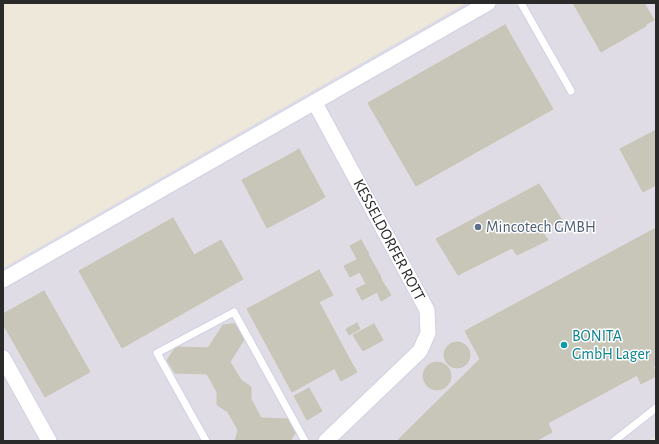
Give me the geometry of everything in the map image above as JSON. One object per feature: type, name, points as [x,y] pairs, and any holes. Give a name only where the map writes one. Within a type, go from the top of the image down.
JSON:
[{"type":"street","points":[[3,280],[488,3]]},
{"type":"street","name":"KESSELDORFER ROTT","points":[[315,103],[427,310],[428,333],[420,351],[326,441]]},
{"type":"street","points":[[3,358],[49,441]]},
{"type":"lane","points":[[521,3],[571,91]]},
{"type":"lane","points":[[206,441],[157,353],[234,312],[305,441]]},
{"type":"lane","points":[[614,441],[656,408]]},
{"type":"shaded area","points":[[466,3],[656,3],[656,436],[649,441],[3,441],[3,268]]},
{"type":"building","points":[[573,3],[633,3],[646,26],[601,52]]},
{"type":"building","points":[[633,3],[644,3],[654,20],[645,25]]},
{"type":"building","points":[[505,25],[553,109],[416,186],[368,103]]},
{"type":"building","points":[[656,130],[656,185],[643,192],[620,149]]},
{"type":"building","points":[[299,149],[325,197],[315,203],[289,155]]},
{"type":"building","points":[[289,155],[315,203],[267,228],[242,180]]},
{"type":"building","points":[[539,184],[562,220],[542,231],[548,240],[517,255],[512,248],[458,275],[436,239]]},
{"type":"building","points":[[173,218],[194,255],[221,240],[243,279],[122,348],[79,271]]},
{"type":"building","name":"BONITA GmbH Lager","points":[[656,228],[656,365],[548,423],[552,432],[536,441],[524,441],[465,331]]},
{"type":"building","points":[[361,240],[369,254],[357,259],[350,246]]},
{"type":"building","points":[[368,254],[386,287],[362,300],[356,289],[366,284],[360,272],[350,277],[344,266]]},
{"type":"building","points":[[319,270],[333,295],[319,302],[350,360],[292,392],[247,309]]},
{"type":"building","points":[[386,287],[391,295],[381,301],[377,292]]},
{"type":"building","points":[[44,291],[90,372],[45,397],[3,324],[3,314]]},
{"type":"building","points":[[357,323],[360,329],[349,335],[346,329]]},
{"type":"building","points":[[238,324],[245,338],[230,362],[241,380],[251,387],[251,399],[261,418],[288,419],[296,432],[290,441],[235,441],[238,430],[228,412],[217,405],[217,392],[207,374],[175,373],[167,360],[176,347],[208,348],[223,325]]},
{"type":"building","points":[[374,324],[383,340],[363,351],[353,335]]},
{"type":"building","points":[[457,342],[466,346],[470,355],[466,364],[457,368],[448,364],[444,355],[448,346]]},
{"type":"building","points":[[480,359],[524,441],[397,441]]},
{"type":"building","points":[[350,360],[357,372],[341,381],[335,369]]},
{"type":"building","points":[[437,362],[447,366],[451,376],[447,386],[437,390],[427,386],[423,376],[427,366]]},
{"type":"building","points":[[653,367],[656,372],[656,376],[641,384],[637,375]]},
{"type":"building","points":[[309,388],[322,411],[307,420],[294,396]]},
{"type":"place","name":"Mincotech GMBH","points":[[478,227]]},
{"type":"place","name":"BONITA GmbH Lager","points":[[564,345]]}]
